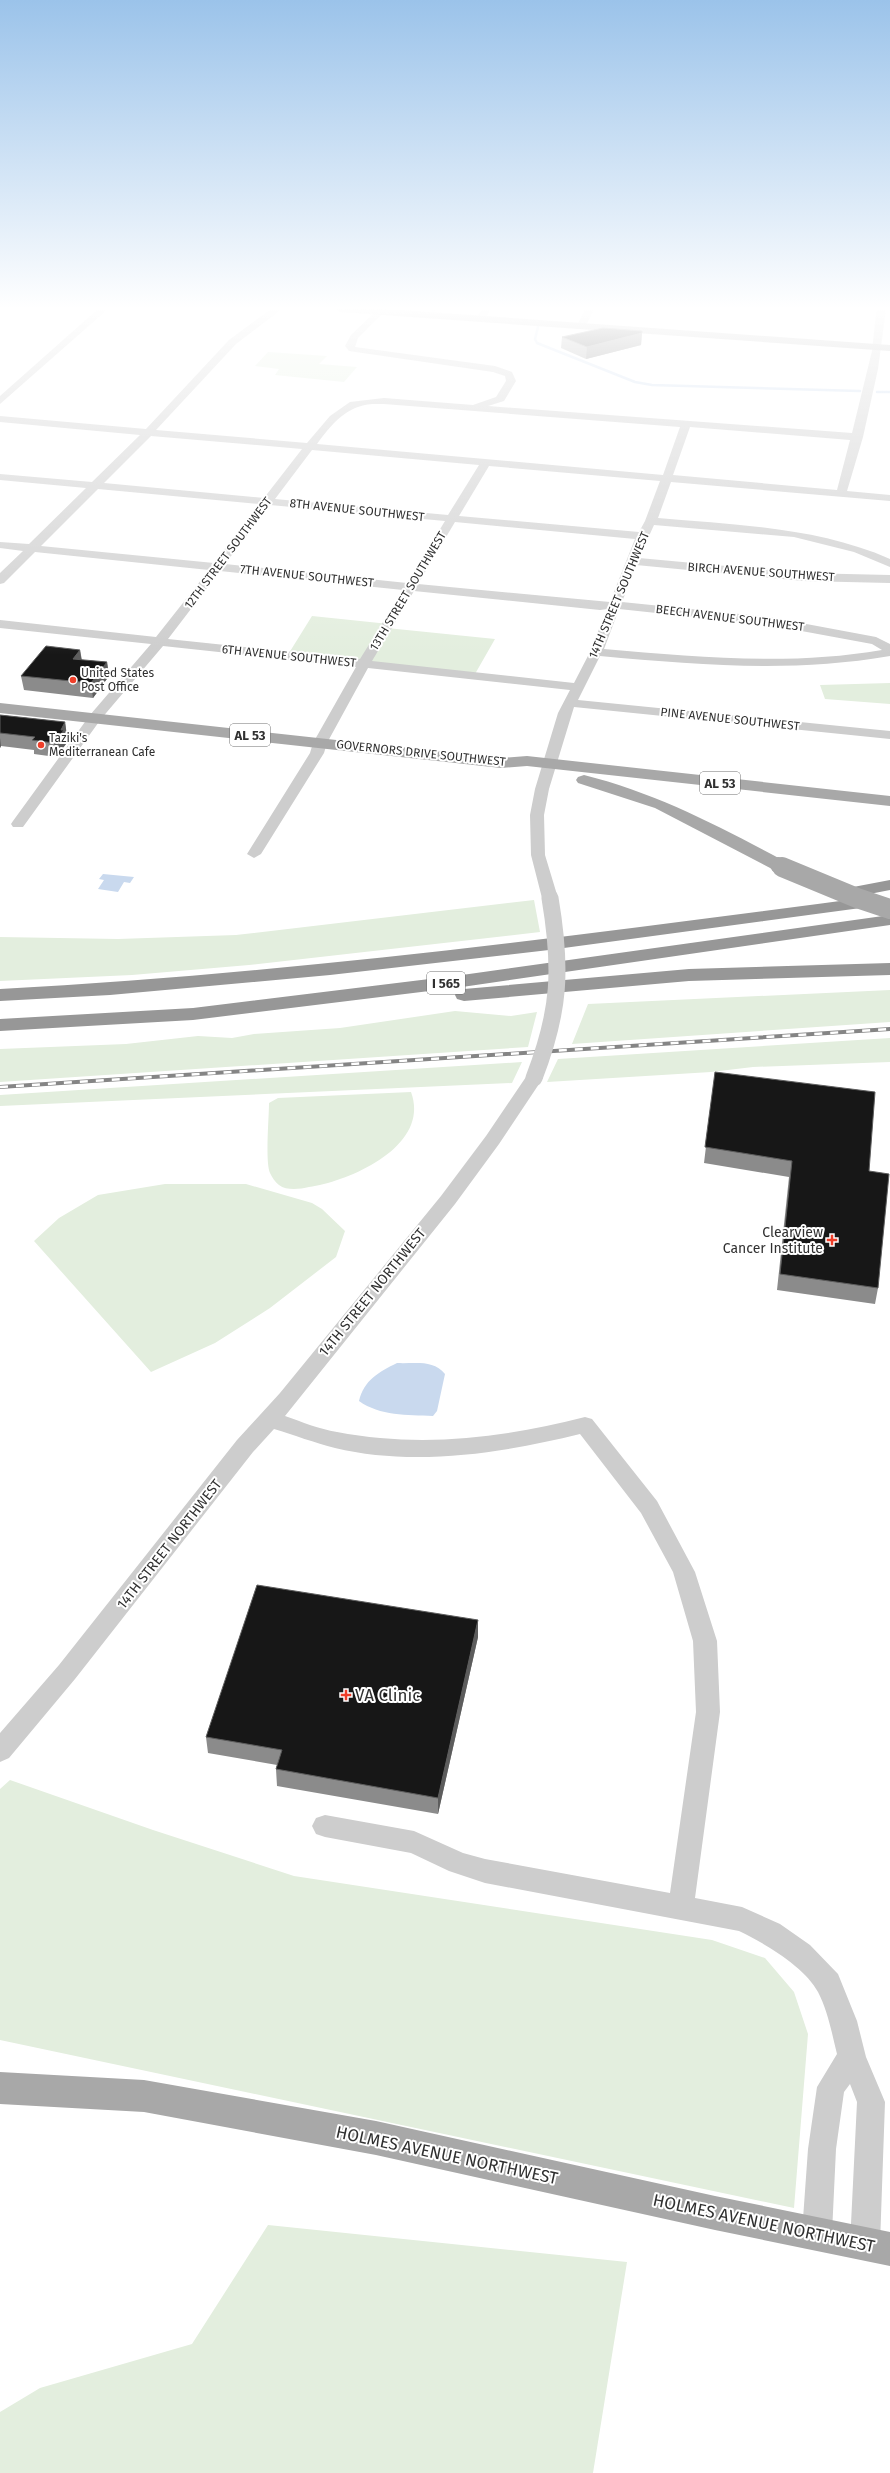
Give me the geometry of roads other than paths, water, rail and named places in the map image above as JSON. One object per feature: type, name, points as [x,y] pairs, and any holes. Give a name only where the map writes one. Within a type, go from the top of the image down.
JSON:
[{"type":"highway","points":[[808,910],[821,899],[890,885]]},
{"type":"highway","name":"I 565","points":[[0,995],[104,990],[490,953],[890,899]]},
{"type":"highway","name":"I 565","points":[[0,1025],[194,1014],[462,981],[890,920]]},
{"type":"highway","points":[[194,1014],[378,1002],[689,976],[890,969]]},
{"type":"main road","name":"GOVERNORS DRIVE SOUTHWEST","points":[[0,708],[501,763],[518,770],[549,769]]},
{"type":"main road","name":"AL 53","points":[[549,769],[627,790],[662,803],[696,819],[778,865],[857,898],[890,909]]},
{"type":"main road","name":"AL 53","points":[[549,769],[890,801]]},
{"type":"main road","name":"HOLMES AVENUE NORTHWEST","points":[[0,2088],[144,2096],[167,2100],[376,2138],[715,2213],[817,2233],[878,2247]]},
{"type":"street","points":[[62,424],[890,498]]},
{"type":"street","points":[[0,580],[155,424]]},
{"type":"street","name":"12TH STREET SOUTHWEST","points":[[18,824],[91,726],[95,718],[159,641],[328,424]]},
{"type":"street","points":[[678,424],[858,437]]},
{"type":"street","points":[[841,494],[861,424]]},
{"type":"street","name":"14TH STREET SOUTHWEST","points":[[549,769],[565,713],[596,652],[642,536],[651,521],[686,425]]},
{"type":"street","name":"13TH STREET SOUTHWEST","points":[[254,854],[317,753],[320,743],[364,664],[486,462]]},
{"type":"street","name":"8TH AVENUE SOUTHWEST","points":[[0,477],[642,536]]},
{"type":"street","points":[[651,521],[794,534],[858,549],[888,562],[882,572],[870,578]]},
{"type":"street","name":"7TH AVENUE SOUTHWEST","points":[[0,545],[614,605]]},
{"type":"street","name":"BIRCH AVENUE SOUTHWEST","points":[[633,561],[803,577],[890,579]]},
{"type":"street","name":"BEECH AVENUE SOUTHWEST","points":[[614,605],[769,621],[876,641],[890,650]]},
{"type":"street","name":"6TH AVENUE SOUTHWEST","points":[[0,624],[578,687]]},
{"type":"street","points":[[596,652],[731,664],[779,665],[849,660],[890,650]]},
{"type":"street","name":"PINE AVENUE SOUTHWEST","points":[[570,703],[890,735]]},
{"type":"street","name":"14TH STREET NORTHWEST","points":[[0,1751],[67,1672],[246,1446],[271,1420],[311,1367],[473,1170],[505,1126],[534,1078],[549,1040],[559,990],[558,939],[550,898],[538,854],[537,827],[542,789],[549,769]]},
{"type":"street","points":[[271,1420],[336,1440],[399,1448],[454,1448],[529,1439],[585,1425],[649,1507],[684,1572],[705,1641],[708,1712],[681,1907]]},
{"type":"street","points":[[325,1826],[414,1842],[458,1863],[485,1871],[742,1919],[771,1933],[801,1954],[828,1983],[843,2021],[852,2057],[871,2102],[878,2247]]},
{"type":"street","points":[[817,2233],[822,2149],[831,2087],[852,2057]]},
{"type":"water","points":[[103,874],[134,877],[130,883],[124,882],[118,892],[98,889],[104,880],[99,879]]},
{"type":"water","points":[[397,1363],[429,1364],[440,1369],[445,1374],[437,1411],[433,1416],[394,1414],[376,1410],[359,1401],[368,1382],[378,1373]]},
{"type":"railway","points":[[0,1087],[890,1029]]},
{"type":"place","name":"United States Post Office","points":[[73,680]]},
{"type":"place","name":"Taziki's Mediterranean Cafe","points":[[41,745]]},
{"type":"place","name":"Clearview Cancer Institute","points":[[832,1240]]},
{"type":"place","name":"VA Clinic","points":[[346,1695]]}]
